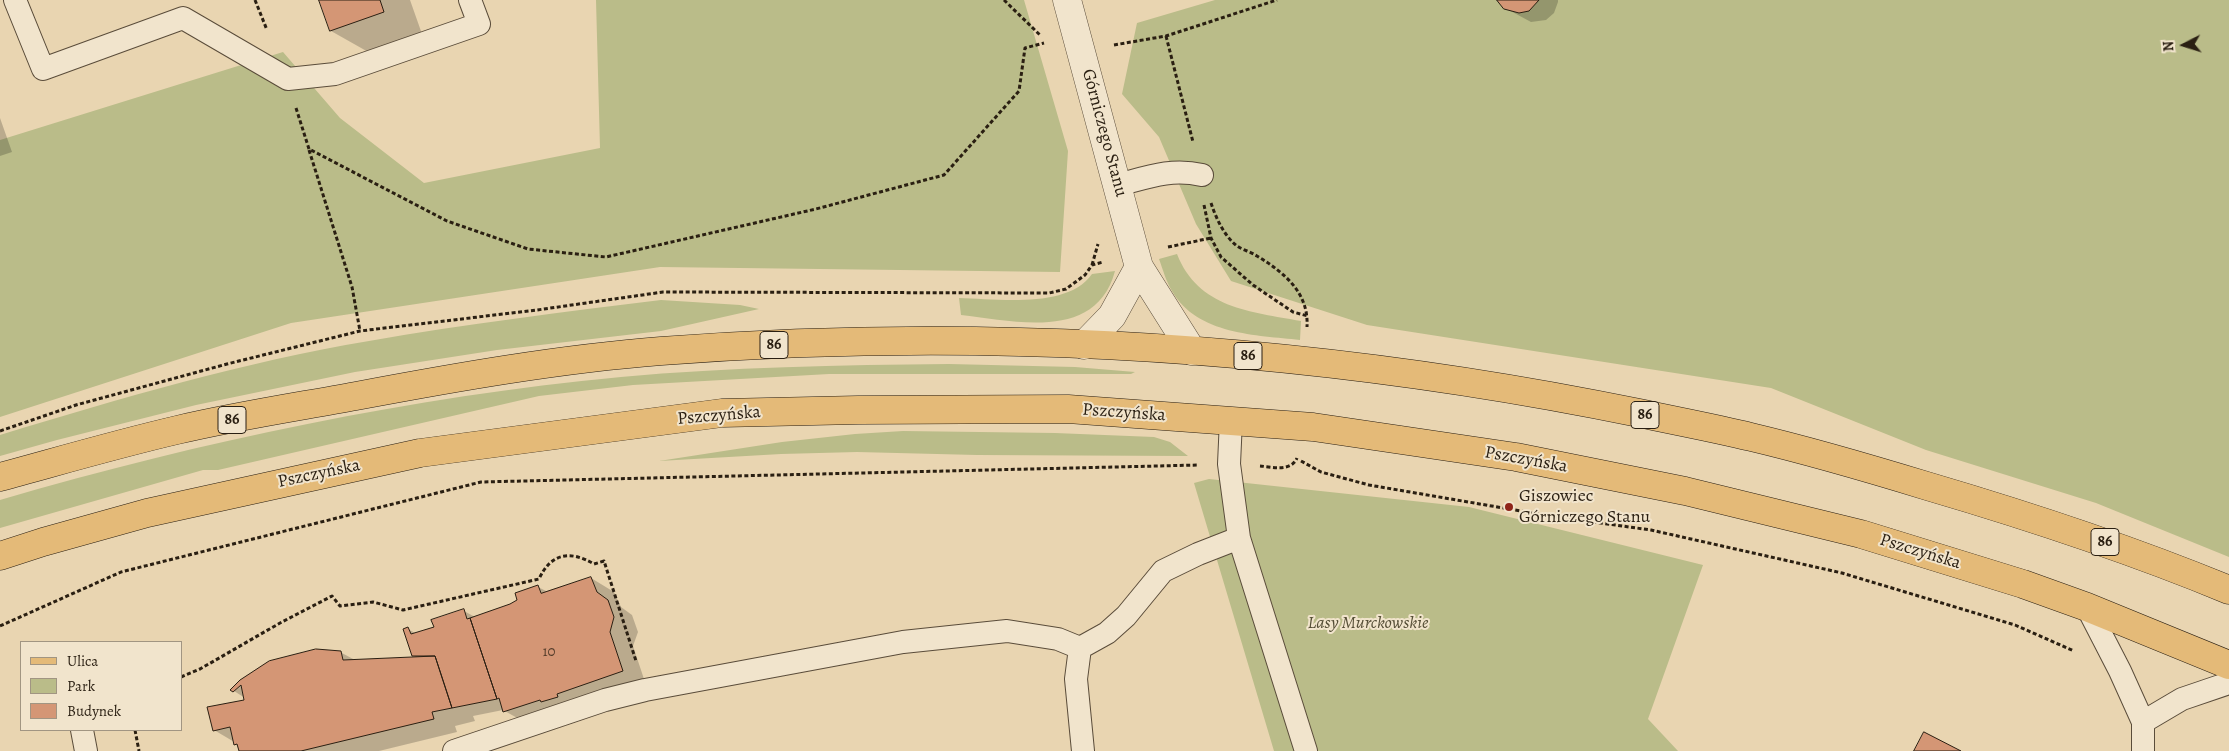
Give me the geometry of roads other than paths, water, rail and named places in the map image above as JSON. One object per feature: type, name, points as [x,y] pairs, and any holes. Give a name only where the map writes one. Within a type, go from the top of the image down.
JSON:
[{"type":"main road","name":"86","points":[[0,477],[181,429],[466,375],[591,358],[659,351],[815,342],[986,341],[1084,345],[1305,360],[1428,376],[1547,394],[1747,436],[1869,468],[2062,527],[2229,590]]},
{"type":"main road","name":"Pszczyńska","points":[[0,556],[147,512],[420,453],[722,414],[858,410],[1068,409],[1306,426],[1506,456],[1685,491],[1861,534],[2023,584],[2087,607],[2229,665]]},
{"type":"main road","points":[[0,574],[43,542]]},
{"type":"street","name":"Górniczego Stanu","points":[[1066,0],[1138,260],[1192,351]]},
{"type":"street","points":[[1084,345],[1112,316],[1138,260]]},
{"type":"lane","points":[[15,0],[43,69],[183,18],[288,79],[335,74],[479,24],[470,0]]},
{"type":"lane","points":[[1118,185],[1170,171],[1186,171],[1202,175]]},
{"type":"lane","points":[[1231,420],[1229,464],[1238,538],[1306,751]]},
{"type":"lane","points":[[1080,648],[1107,633],[1126,616],[1164,571],[1198,554],[1238,538]]},
{"type":"lane","points":[[2087,607],[2120,671],[2143,722],[2143,751]]},
{"type":"lane","points":[[454,751],[605,700],[645,690],[903,642],[1006,631],[1058,639],[1080,648]]},
{"type":"lane","points":[[1080,648],[1076,679],[1082,751]]},
{"type":"lane","points":[[2143,722],[2182,699],[2229,683]]},
{"type":"lane","points":[[82,731],[86,751]]},
{"type":"place","name":"Giszowiec Górniczego Stanu","points":[[1509,507]]},
{"type":"park label","name":"Lasy Murckowskie","points":[[1368,624]]}]
